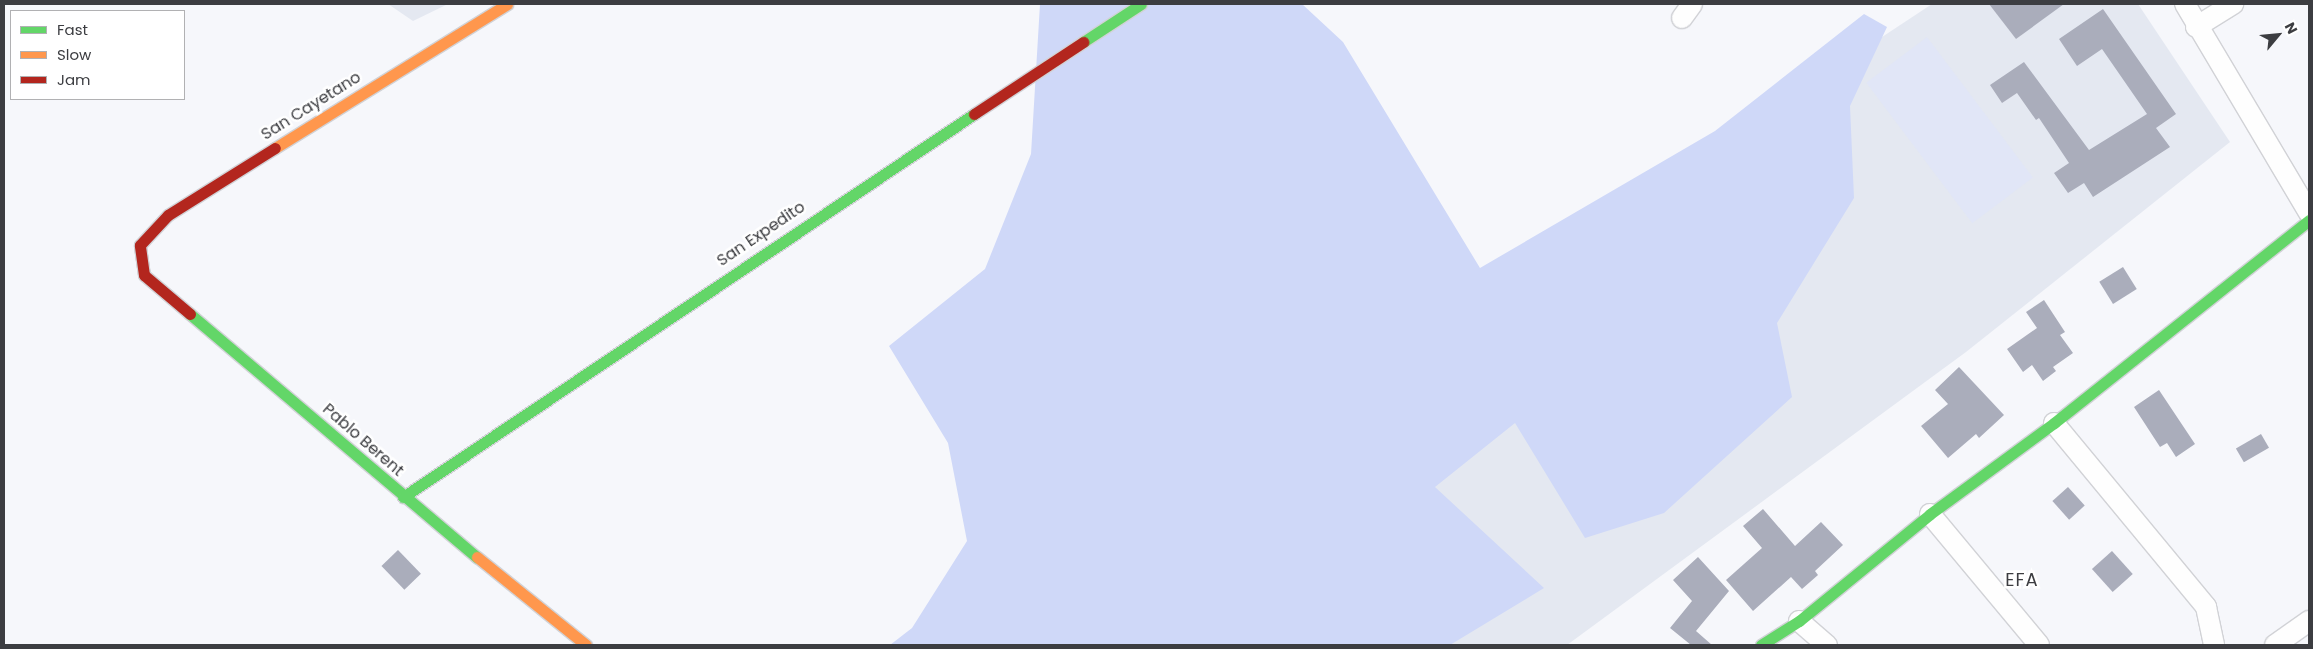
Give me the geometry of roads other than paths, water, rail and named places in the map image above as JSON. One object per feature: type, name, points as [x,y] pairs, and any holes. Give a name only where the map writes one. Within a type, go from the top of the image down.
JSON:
[{"type":"street","name":"San Cayetano","points":[[140,245],[168,215],[507,4]]},
{"type":"street","name":"San Expedito","points":[[403,497],[818,216],[1141,4]]},
{"type":"street","points":[[2185,4],[2196,27],[2309,213]]},
{"type":"street","points":[[2196,27],[2233,4]]},
{"type":"street","points":[[1761,645],[1799,621],[1930,514],[2054,423],[2309,220]]},
{"type":"street","name":"Pablo Berent","points":[[140,245],[144,275],[403,497],[586,645]]},
{"type":"street","points":[[2054,423],[2206,608],[2214,645]]},
{"type":"street","points":[[1930,514],[2039,645]]},
{"type":"street","points":[[1799,621],[1827,645]]},
{"type":"street","points":[[2275,645],[2309,622]]},
{"type":"district","name":"EFA","points":[[2022,580]]}]
